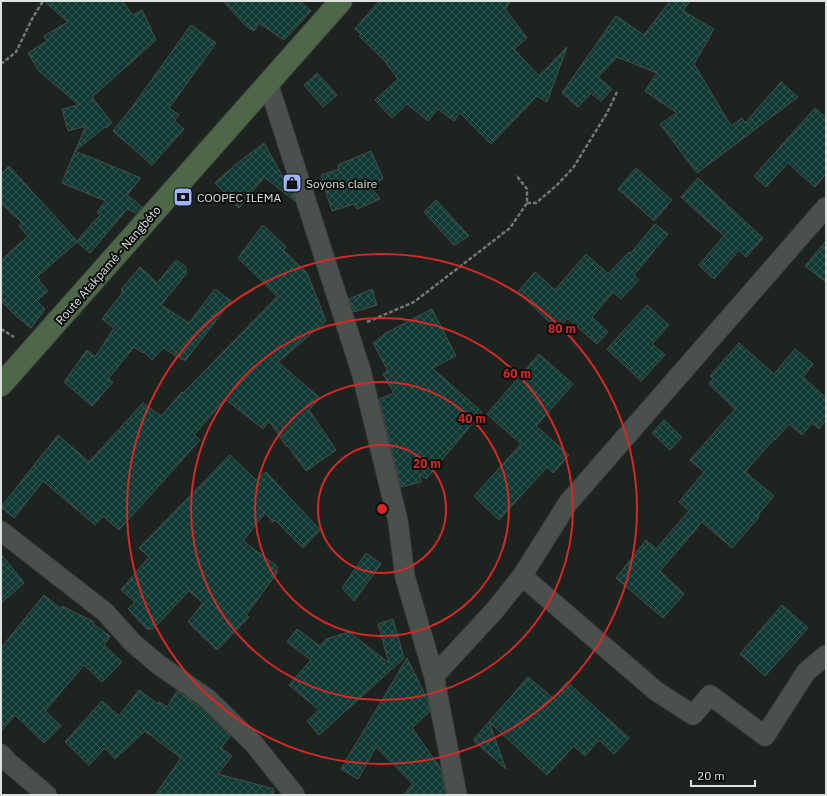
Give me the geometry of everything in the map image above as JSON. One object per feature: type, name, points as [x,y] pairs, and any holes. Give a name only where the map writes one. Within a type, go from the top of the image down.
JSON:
[{"type":"main road","name":"Route Atakpamé - Nangbéto","points":[[1,385],[341,1]]},
{"type":"street","points":[[268,83],[361,371],[398,521],[405,577],[434,676],[457,795]]},
{"type":"street","points":[[434,676],[495,610],[522,576],[568,503],[826,208]]},
{"type":"street","points":[[1,531],[105,612],[133,643],[159,665],[208,699],[254,744],[295,795]]},
{"type":"street","points":[[522,576],[656,691],[693,715],[710,696],[766,736],[806,672],[826,655]]},
{"type":"street","points":[[3,760],[47,795]]},
{"type":"path","points":[[1,64],[16,52],[32,19],[43,1]]},
{"type":"path","points":[[527,203],[536,203],[556,186],[573,168],[607,114],[617,92]]},
{"type":"path","points":[[348,330],[414,302],[510,228],[527,203],[527,189],[516,175]]},
{"type":"building","points":[[44,1],[122,1],[133,15],[142,10],[156,40],[92,97],[112,123],[75,151],[86,126],[68,131],[62,109],[79,105],[39,71],[28,53],[47,41],[44,36],[68,22]]},
{"type":"building","points":[[223,1],[300,1],[311,11],[284,40],[259,23],[254,31],[246,26]]},
{"type":"building","points":[[379,1],[511,1],[505,9],[527,38],[514,49],[539,76],[567,47],[547,102],[537,96],[491,144],[460,113],[454,121],[438,109],[428,121],[407,104],[392,118],[375,100],[398,79],[384,60],[359,36],[361,34],[355,29]]},
{"type":"building","points":[[670,1],[690,1],[683,11],[714,29],[694,64],[731,126],[742,118],[745,123],[781,82],[798,97],[697,173],[660,124],[677,113],[645,91],[657,73],[617,57],[598,77],[612,89],[601,101],[591,93],[578,107],[562,93],[616,16],[644,35]]},
{"type":"building","points":[[191,25],[216,43],[169,108],[179,115],[174,121],[184,129],[152,165],[113,131],[133,106]]},
{"type":"building","points":[[317,73],[337,95],[323,107],[304,85]]},
{"type":"building","points":[[815,108],[826,118],[826,174],[815,187],[788,163],[766,187],[754,176]]},
{"type":"building","points":[[264,143],[295,201],[264,177],[239,208],[215,183],[235,165]]},
{"type":"building","points":[[75,151],[141,178],[127,195],[142,207],[136,213],[127,209],[90,253],[77,242],[37,277],[48,291],[37,301],[45,309],[31,328],[1,301],[1,260],[28,236],[19,226],[22,223],[1,203],[1,174],[9,166],[77,241],[100,215],[97,212],[106,201],[62,183]]},
{"type":"building","points":[[371,151],[383,178],[371,188],[380,199],[357,209],[354,204],[332,211],[321,175],[339,169],[338,165]]},
{"type":"building","points":[[636,168],[672,200],[654,221],[618,189]]},
{"type":"building","points":[[698,178],[763,238],[746,257],[739,250],[714,279],[699,265],[724,236],[681,197]]},
{"type":"building","points":[[436,200],[469,236],[454,245],[424,212]]},
{"type":"building","points":[[655,224],[668,234],[634,275],[639,280],[621,299],[613,292],[592,317],[608,332],[597,344],[567,318],[558,330],[518,292],[535,272],[555,290],[586,254],[608,274],[629,252],[631,253]]},
{"type":"building","points":[[263,225],[286,247],[283,250],[307,273],[326,321],[278,362],[320,398],[309,410],[336,450],[306,471],[269,421],[263,429],[225,399],[194,435],[200,440],[119,530],[103,516],[95,525],[43,481],[14,518],[1,507],[58,435],[89,462],[143,403],[161,416],[182,392],[183,393],[275,299],[277,296],[238,258]]},
{"type":"building","points":[[826,241],[826,282],[805,266]]},
{"type":"building","points":[[176,260],[186,267],[186,274],[161,305],[189,323],[215,289],[231,301],[185,361],[163,348],[152,360],[144,352],[143,353],[134,347],[108,379],[113,382],[92,406],[64,382],[87,350],[95,357],[114,328],[102,319],[123,292],[121,290],[140,267],[157,283]]},
{"type":"building","points":[[372,289],[377,305],[354,312],[349,299]]},
{"type":"building","points":[[647,305],[669,325],[652,344],[665,355],[641,381],[607,349]]},
{"type":"building","points":[[432,309],[456,356],[432,368],[482,412],[426,479],[420,474],[421,482],[401,487],[379,399],[394,393],[383,374],[388,371],[373,343],[386,333]]},
{"type":"building","points":[[739,343],[774,374],[795,349],[813,364],[803,377],[826,398],[826,419],[819,429],[812,423],[802,435],[789,424],[745,472],[774,496],[758,515],[759,517],[732,548],[702,522],[660,571],[684,594],[663,618],[616,578],[646,540],[656,549],[689,511],[679,502],[704,472],[690,460],[735,409],[709,384],[713,379],[710,376]]},
{"type":"building","points":[[539,354],[573,384],[536,426],[569,455],[553,473],[547,467],[499,520],[474,496],[521,444],[487,414]]},
{"type":"building","points":[[664,420],[682,437],[670,450],[652,433]]},
{"type":"building","points":[[230,455],[256,480],[266,472],[320,530],[303,548],[275,520],[273,522],[265,513],[243,541],[277,566],[277,573],[246,615],[249,617],[217,650],[188,622],[203,603],[189,591],[153,629],[147,629],[128,609],[135,602],[121,590],[149,557],[139,548]]},
{"type":"building","points":[[366,553],[381,564],[354,601],[342,588]]},
{"type":"building","points":[[1,554],[24,583],[1,603]]},
{"type":"building","points":[[44,595],[61,609],[62,606],[94,622],[93,624],[110,636],[104,645],[122,662],[102,682],[84,665],[45,711],[61,726],[44,743],[15,715],[1,731],[1,648]]},
{"type":"building","points":[[782,605],[808,628],[765,676],[740,654]]},
{"type":"building","points":[[393,619],[404,658],[319,735],[307,721],[319,710],[289,685],[311,660],[287,642],[297,629],[320,646],[326,639],[349,632],[389,663],[378,624]]},
{"type":"building","points":[[407,658],[428,701],[430,711],[412,728],[441,769],[446,795],[403,795],[413,784],[376,747],[358,779],[341,769]]},
{"type":"building","points":[[528,677],[553,698],[567,682],[629,738],[614,754],[599,740],[585,756],[574,746],[547,775],[489,722],[506,769],[473,740]]},
{"type":"building","points":[[139,690],[158,704],[159,702],[167,707],[177,691],[201,708],[230,736],[221,748],[232,756],[218,774],[274,789],[273,795],[155,795],[181,758],[145,731],[115,759],[105,748],[89,765],[65,742],[102,701],[119,716]]},
{"type":"place","name":"Soyons claire","points":[[292,183]]},
{"type":"place","name":"COOPEC ILEMA","points":[[183,197]]}]
